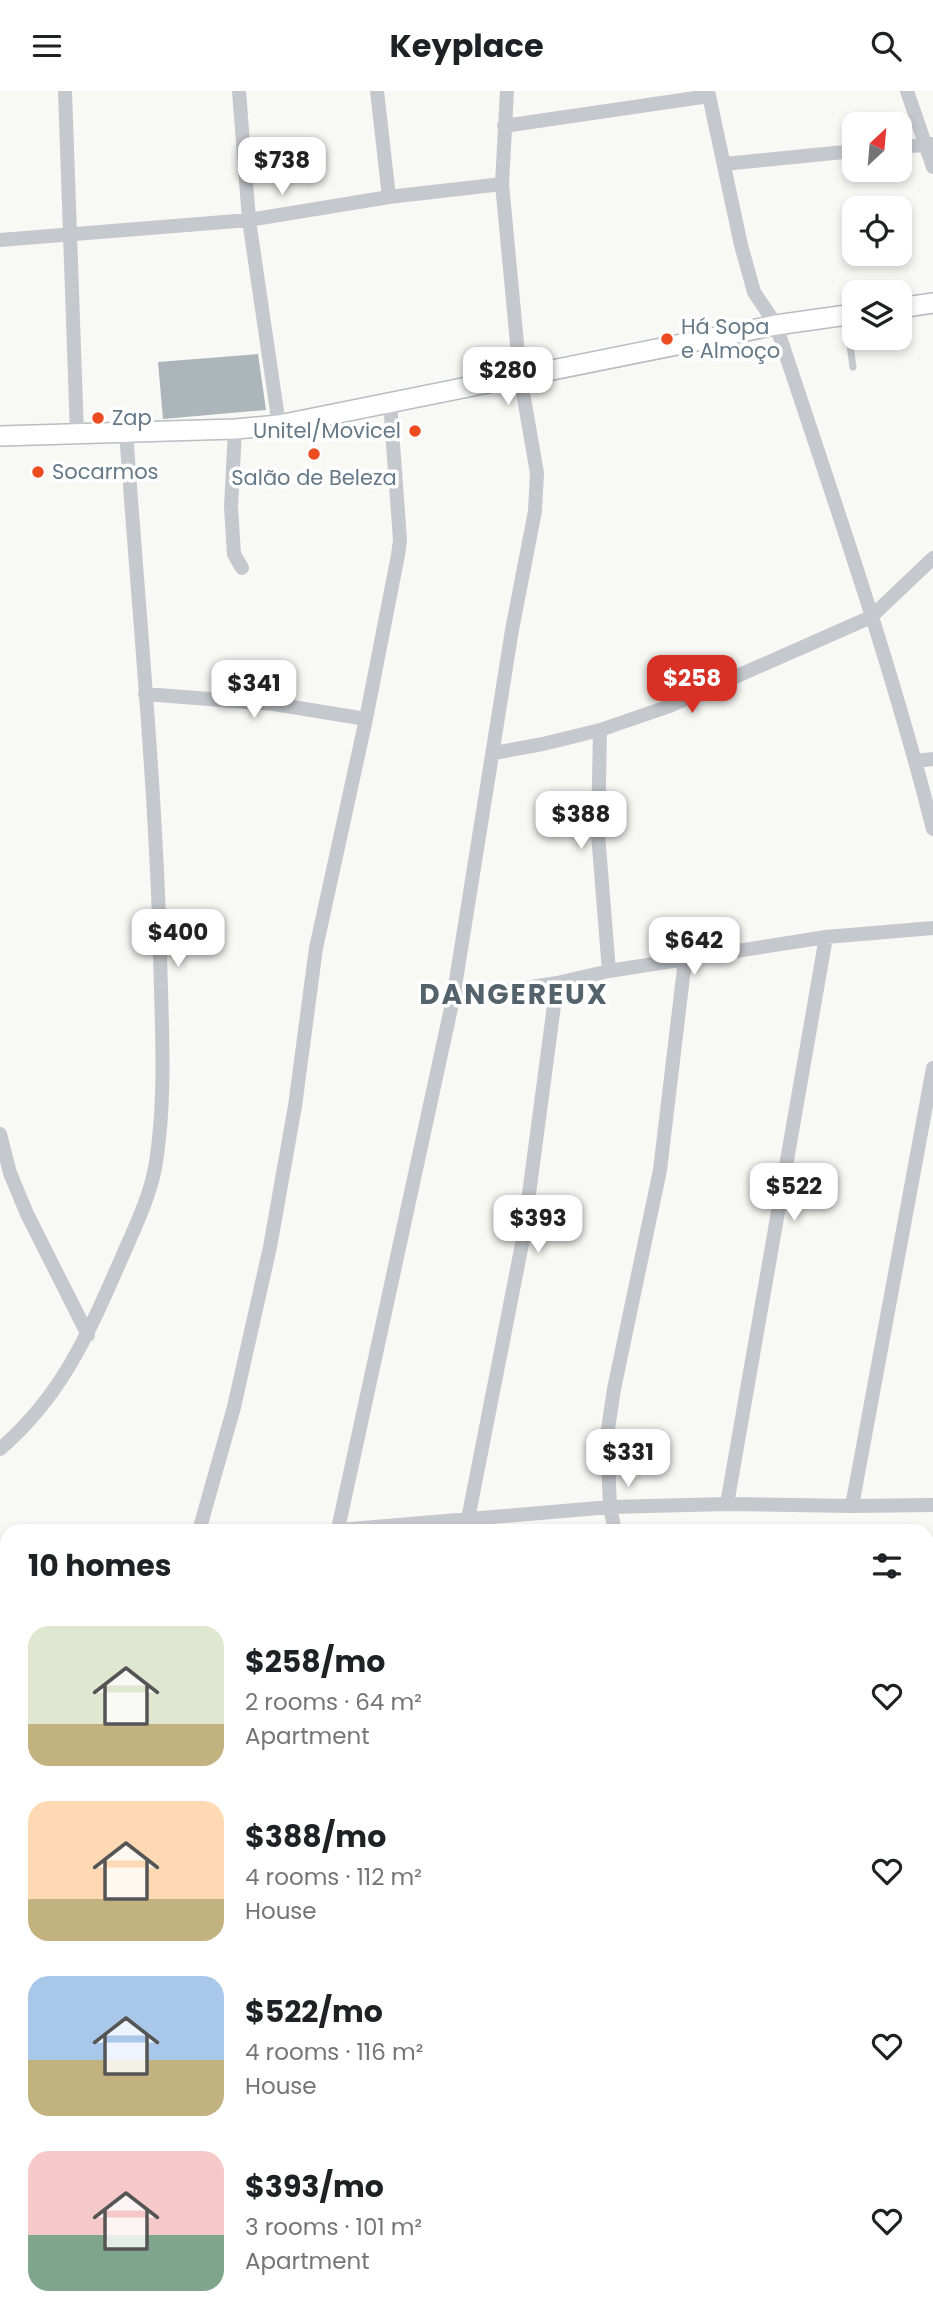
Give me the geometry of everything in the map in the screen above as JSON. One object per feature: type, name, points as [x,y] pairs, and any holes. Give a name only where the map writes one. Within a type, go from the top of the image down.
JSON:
[{"type":"main road","points":[[912,306],[933,303]]},
{"type":"main road","points":[[0,436],[235,429],[279,425],[776,325],[842,316]]},
{"type":"street","points":[[65,91],[77,434]]},
{"type":"street","points":[[239,91],[249,220],[279,425]]},
{"type":"street","points":[[377,91],[388,197]]},
{"type":"street","points":[[334,1524],[453,999],[481,815],[494,753],[512,630],[537,491],[537,473],[520,375],[502,184],[507,91]]},
{"type":"street","points":[[907,91],[929,144],[933,167]]},
{"type":"street","points":[[504,126],[709,94],[741,245],[754,292],[776,325],[872,617],[916,761],[933,829]]},
{"type":"street","points":[[724,163],[842,152]]},
{"type":"street","points":[[0,240],[249,220],[388,197],[502,184]]},
{"type":"street","points":[[201,1524],[234,1407],[270,1247],[295,1106],[316,948],[366,719],[400,540],[390,402]]},
{"type":"street","points":[[235,429],[231,507],[234,554],[242,568]]},
{"type":"street","points":[[0,1450],[56,1390],[88,1335],[147,1197],[156,1164],[163,1073],[158,873],[126,431]]},
{"type":"street","points":[[494,753],[600,730],[667,707],[872,617],[933,558]]},
{"type":"street","points":[[145,694],[274,704],[366,719]]},
{"type":"street","points":[[600,730],[598,834],[609,971]]},
{"type":"street","points":[[916,761],[933,759]]},
{"type":"street","points":[[453,999],[826,937],[933,928]]},
{"type":"street","points":[[727,1504],[826,937]]},
{"type":"street","points":[[614,1524],[610,1507],[607,1436],[614,1389],[660,1170],[685,960]]},
{"type":"street","points":[[459,1523],[523,1239],[557,983]]},
{"type":"street","points":[[852,1506],[933,1068]]},
{"type":"street","points":[[0,1133],[5,1174],[88,1335]]},
{"type":"street","points":[[441,1524],[610,1507],[727,1504],[933,1505]]},
{"type":"lane","points":[[852,350],[853,367]]},
{"type":"building","points":[[258,354],[266,410],[163,419],[158,362]]},
{"type":"place","name":"Há Sopa e Almoço","points":[[667,339]]},
{"type":"place","name":"Zap","points":[[98,418]]},
{"type":"place","name":"Unitel/Movicel","points":[[415,431]]},
{"type":"place","name":"Salão de Beleza","points":[[314,454]]},
{"type":"place","name":"Socarmos","points":[[38,472]]},
{"type":"district","name":"DANGEREUX","points":[[514,994]]}]
